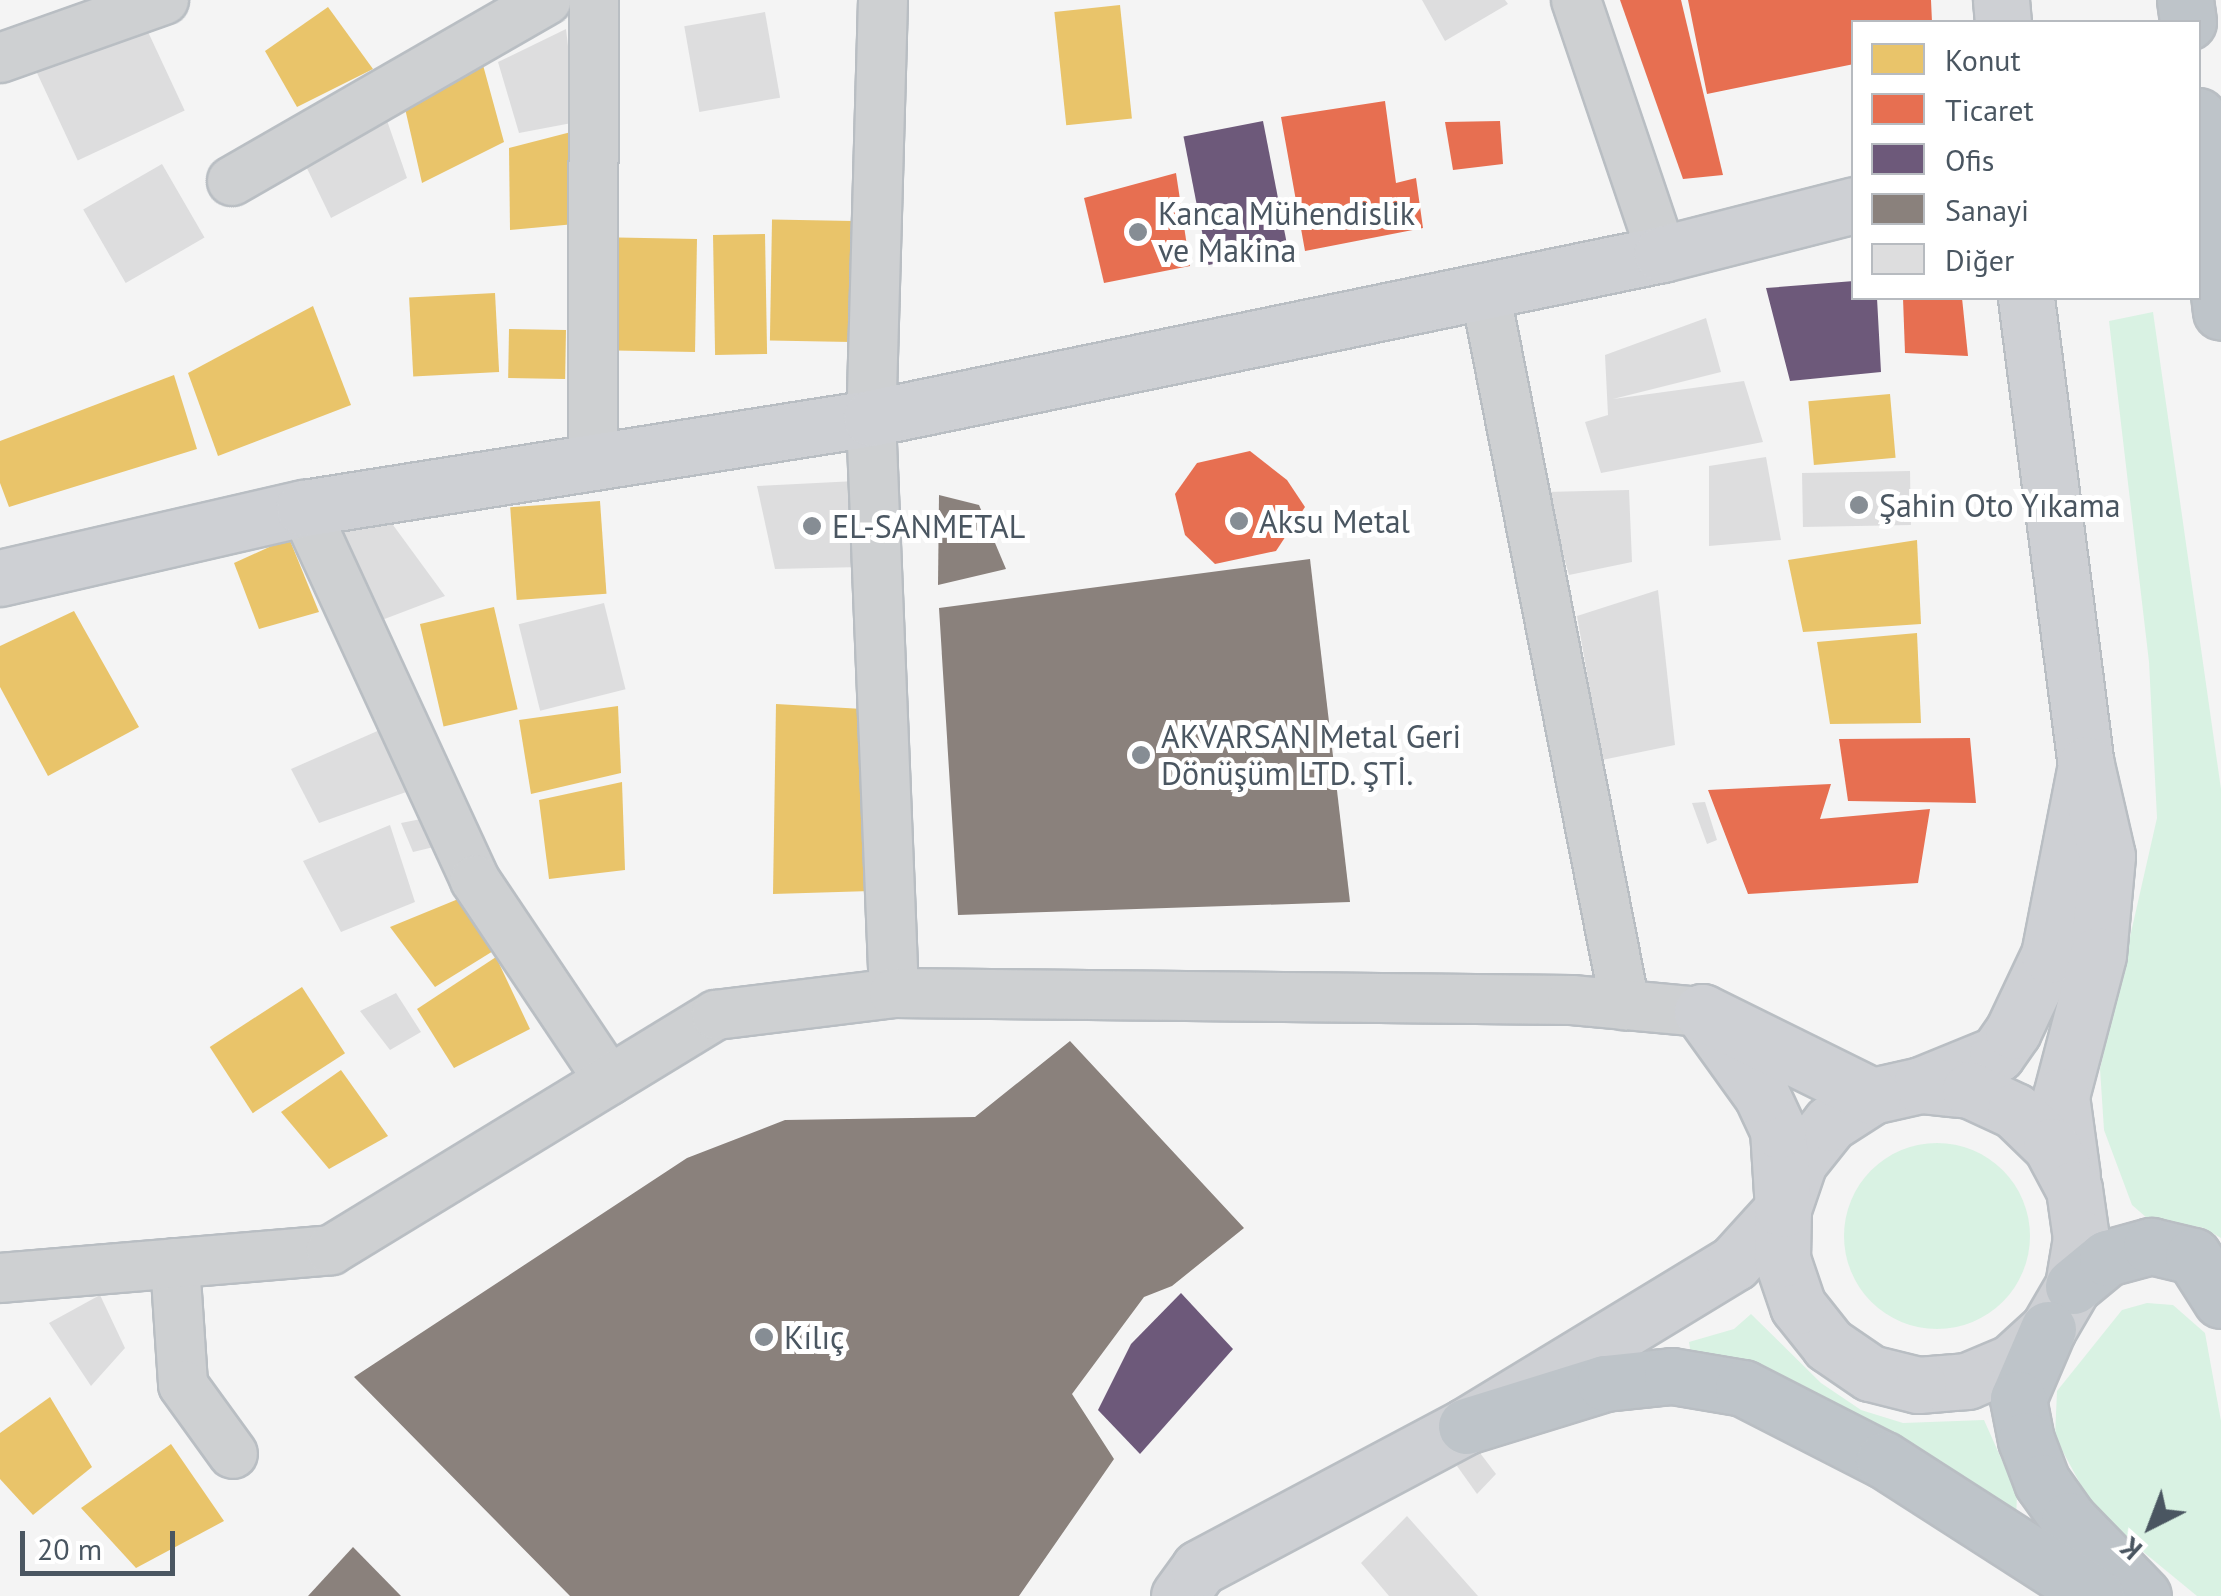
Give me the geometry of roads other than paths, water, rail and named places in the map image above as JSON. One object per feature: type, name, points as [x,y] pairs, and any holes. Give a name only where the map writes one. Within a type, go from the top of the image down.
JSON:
[{"type":"highway","points":[[2201,142],[2221,312]]},
{"type":"highway","points":[[2142,1596],[2069,1520],[2042,1482],[2026,1440],[2018,1399],[2060,1308],[2107,1258],[2151,1246],[2193,1256],[2221,1300]]},
{"type":"highway","points":[[1466,1426],[1605,1383],[1672,1376],[1743,1388],[1884,1460],[2096,1596]]},
{"type":"main road","points":[[0,578],[304,508],[871,418],[1662,254],[1851,206]]},
{"type":"main road","points":[[1702,1012],[1761,1094],[1778,1130],[1782,1259],[1798,1306],[1829,1345],[1870,1373],[1918,1385],[1967,1381],[2012,1362],[2060,1308],[2081,1238],[2061,1096],[2098,955],[2108,856],[2086,766],[2026,300]]},
{"type":"main road","points":[[1178,1596],[1199,1568],[1466,1426],[1734,1263],[1783,1209],[1799,1162],[1830,1123],[1896,1090],[1997,1054],[2013,1031],[2048,955],[2086,766]]},
{"type":"main road","points":[[1702,1012],[1896,1090],[1970,1090],[2015,1111],[2052,1146],[2074,1189]]},
{"type":"street","points":[[0,58],[164,0]]},
{"type":"street","points":[[232,181],[546,0]]},
{"type":"street","points":[[593,462],[594,0]]},
{"type":"street","points":[[883,0],[871,418],[894,992]]},
{"type":"street","points":[[1576,0],[1662,254]]},
{"type":"street","points":[[1485,291],[1625,1004]]},
{"type":"street","points":[[304,508],[474,880],[610,1080]]},
{"type":"street","points":[[0,1278],[331,1250],[716,1015],[894,992],[1625,1004],[1702,1012]]},
{"type":"street","points":[[175,1264],[183,1385],[233,1454]]},
{"type":"place","name":"Kanca Mühendislik ve Makina","points":[[1138,232]]},
{"type":"place","name":"Şahin Oto Yıkama","points":[[1859,505]]},
{"type":"place","name":"Aksu Metal","points":[[1239,521]]},
{"type":"place","name":"EL-SANMETAL","points":[[812,526]]},
{"type":"place","name":"AKVARSAN Metal Geri Dönüşüm LTD. ŞTİ.","points":[[1141,755]]},
{"type":"place","name":"Kılıç","points":[[764,1337]]}]
